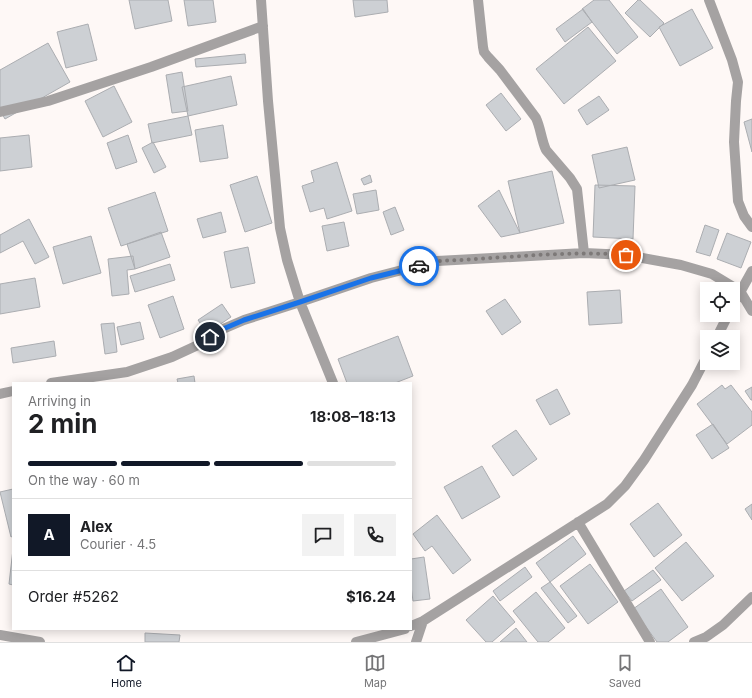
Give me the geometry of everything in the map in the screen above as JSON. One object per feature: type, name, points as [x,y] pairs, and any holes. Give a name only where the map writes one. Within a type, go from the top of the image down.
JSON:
[{"type":"street","points":[[261,0],[268,101],[280,228],[287,260],[300,302],[333,382]]},
{"type":"street","points":[[478,0],[484,52],[500,70],[536,118],[540,126],[546,150],[570,178],[577,189],[584,253]]},
{"type":"street","points":[[709,0],[732,60],[738,82],[734,142],[738,201],[744,216],[752,227]]},
{"type":"street","points":[[0,112],[48,101],[151,67],[263,26]]},
{"type":"street","points":[[58,382],[127,372],[172,357],[191,348],[223,329],[244,320],[371,278],[437,261],[584,253],[626,255],[681,265],[712,274],[725,282]]},
{"type":"street","points":[[752,271],[740,291],[752,311]]},
{"type":"street","points":[[412,626],[423,621],[607,504],[625,486],[644,460],[692,386],[700,370]]},
{"type":"street","points":[[0,394],[12,391]]},
{"type":"street","points":[[578,522],[650,642]]},
{"type":"street","points":[[694,642],[706,637],[723,625],[752,597]]},
{"type":"street","points":[[416,642],[423,621]]},
{"type":"street","points":[[356,642],[379,633],[398,630]]},
{"type":"street","points":[[0,635],[40,642]]},
{"type":"building","points":[[129,0],[168,0],[172,21],[135,29]]},
{"type":"building","points":[[184,0],[213,0],[216,22],[188,26]]},
{"type":"building","points":[[353,0],[387,0],[388,12],[355,17]]},
{"type":"building","points":[[594,0],[609,0],[638,37],[617,54],[582,9]]},
{"type":"building","points":[[638,0],[640,0],[664,23],[650,37],[625,13]]},
{"type":"building","points":[[583,9],[592,22],[565,42],[556,29]]},
{"type":"building","points":[[692,9],[713,48],[680,66],[659,27]]},
{"type":"building","points":[[88,24],[97,60],[66,68],[57,32]]},
{"type":"building","points":[[588,27],[616,61],[564,104],[536,69]]},
{"type":"building","points":[[48,43],[70,82],[5,119],[0,110],[0,70]]},
{"type":"building","points":[[245,54],[246,63],[196,67],[195,59]]},
{"type":"building","points":[[182,72],[188,111],[172,113],[166,75]]},
{"type":"building","points":[[231,76],[237,105],[188,116],[182,87]]},
{"type":"building","points":[[114,86],[132,122],[103,137],[85,101]]},
{"type":"building","points":[[501,93],[521,119],[506,131],[486,105]]},
{"type":"building","points":[[599,96],[609,110],[587,125],[578,110]]},
{"type":"building","points":[[188,116],[192,135],[152,143],[148,124]]},
{"type":"building","points":[[752,119],[752,152],[744,122]]},
{"type":"building","points":[[223,125],[228,158],[200,162],[195,130]]},
{"type":"building","points":[[29,135],[32,167],[0,171],[0,138]]},
{"type":"building","points":[[128,135],[137,162],[116,169],[107,143]]},
{"type":"building","points":[[153,142],[166,167],[154,173],[142,148]]},
{"type":"building","points":[[627,147],[635,180],[599,188],[592,155]]},
{"type":"building","points":[[337,162],[352,211],[327,219],[324,208],[310,212],[302,186],[314,182],[311,171]]},
{"type":"building","points":[[552,171],[564,223],[520,233],[508,181]]},
{"type":"building","points":[[370,175],[372,182],[364,185],[361,179]]},
{"type":"building","points":[[257,176],[272,223],[245,232],[230,185]]},
{"type":"building","points":[[595,185],[635,186],[633,239],[593,237]]},
{"type":"building","points":[[376,190],[379,210],[357,214],[353,194]]},
{"type":"building","points":[[499,190],[520,233],[501,237],[478,206]]},
{"type":"building","points":[[155,192],[168,231],[121,246],[108,208]]},
{"type":"building","points":[[395,207],[404,230],[391,235],[383,212]]},
{"type":"building","points":[[221,212],[226,232],[203,238],[197,219]]},
{"type":"building","points":[[29,219],[49,257],[35,264],[23,241],[0,253],[0,235]]},
{"type":"building","points":[[344,222],[349,246],[327,251],[322,226]]},
{"type":"building","points":[[705,225],[719,230],[710,256],[696,252]]},
{"type":"building","points":[[161,232],[170,257],[135,269],[127,244]]},
{"type":"building","points":[[727,233],[751,242],[741,268],[717,259]]},
{"type":"building","points":[[91,236],[101,273],[63,284],[53,247]]},
{"type":"building","points":[[248,247],[255,283],[231,288],[224,252]]},
{"type":"building","points":[[133,256],[135,269],[127,270],[129,294],[112,296],[108,259]]},
{"type":"building","points":[[170,264],[175,280],[135,292],[130,276]]},
{"type":"building","points":[[35,278],[40,307],[0,314],[0,284]]},
{"type":"building","points":[[620,290],[622,323],[589,325],[587,292]]},
{"type":"building","points":[[173,296],[184,329],[160,338],[148,305]]},
{"type":"building","points":[[505,299],[521,322],[502,335],[486,311]]},
{"type":"building","points":[[222,304],[231,317],[207,333],[198,320]]},
{"type":"building","points":[[140,322],[144,339],[121,345],[117,327]]},
{"type":"building","points":[[114,323],[117,352],[105,354],[101,324]]},
{"type":"building","points":[[398,336],[413,376],[398,382],[347,382],[338,359]]},
{"type":"building","points":[[54,341],[56,356],[13,363],[11,348]]},
{"type":"building","points":[[194,376],[195,382],[178,382],[177,379]]},
{"type":"building","points":[[722,385],[725,389],[731,385],[752,412],[752,425],[727,444],[697,404]]},
{"type":"building","points":[[752,387],[752,400],[751,400],[745,391]]},
{"type":"building","points":[[557,389],[570,414],[550,425],[536,400]]},
{"type":"building","points":[[713,424],[729,448],[712,459],[696,435]]},
{"type":"building","points":[[516,430],[537,459],[513,476],[492,446]]},
{"type":"building","points":[[482,466],[500,497],[462,519],[444,487]]},
{"type":"building","points":[[12,489],[11,537],[0,492]]},
{"type":"building","points":[[658,503],[682,535],[654,557],[630,524]]},
{"type":"building","points":[[752,504],[752,520],[745,509]]},
{"type":"building","points":[[437,515],[471,560],[453,574],[432,546],[425,551],[413,534]]},
{"type":"building","points":[[573,536],[586,554],[550,582],[536,563]]},
{"type":"building","points":[[686,542],[714,576],[682,601],[655,568]]},
{"type":"building","points":[[424,557],[430,599],[413,601],[412,559]]},
{"type":"building","points":[[12,558],[12,585],[9,584]]},
{"type":"building","points":[[590,564],[618,602],[588,624],[560,586]]},
{"type":"building","points":[[525,567],[532,577],[500,601],[493,591]]},
{"type":"building","points":[[653,570],[661,580],[632,601],[624,591]]},
{"type":"building","points":[[550,582],[577,616],[568,623],[541,588]]},
{"type":"building","points":[[661,589],[688,627],[668,642],[657,642],[633,609]]},
{"type":"building","points":[[536,592],[565,628],[548,642],[538,642],[513,611]]},
{"type":"building","points":[[493,596],[515,622],[492,642],[486,642],[466,620]]},
{"type":"building","points":[[516,628],[527,642],[500,642]]},
{"type":"building","points":[[145,633],[180,635],[179,642],[145,642]]},
{"type":"way so far","points":[[419,266],[437,261],[584,253],[626,255]]},
{"type":"route","points":[[210,337],[223,329],[244,320],[371,278],[419,266]]}]
